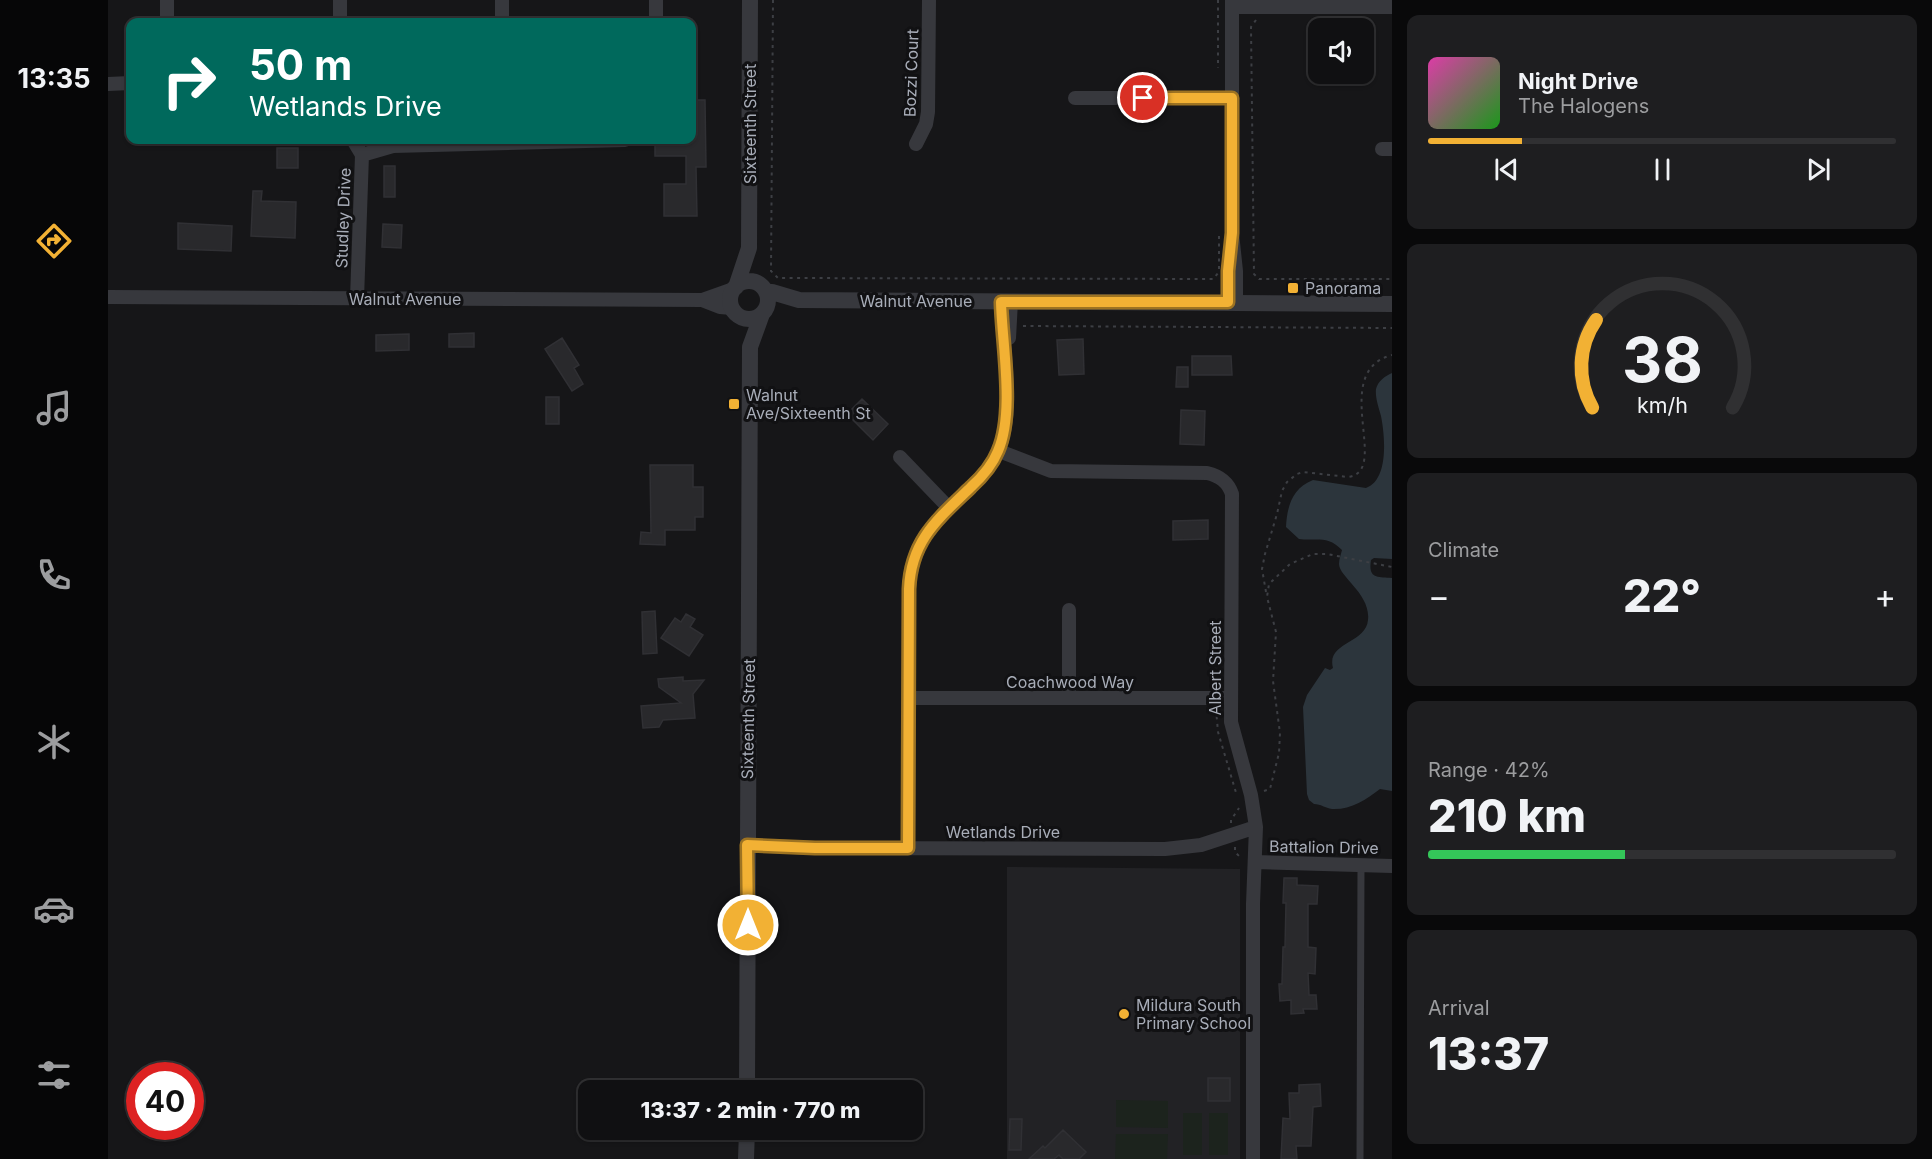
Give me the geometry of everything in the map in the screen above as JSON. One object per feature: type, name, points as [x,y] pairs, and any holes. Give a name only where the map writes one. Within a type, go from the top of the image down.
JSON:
[{"type":"street","points":[[167,0],[167,18]]},
{"type":"street","points":[[340,0],[340,18]]},
{"type":"street","points":[[502,0],[502,18]]},
{"type":"street","points":[[656,0],[656,18]]},
{"type":"street","name":"Sixteenth Street","points":[[750,0],[749,248],[762,288]]},
{"type":"street","name":"Bozzi Court","points":[[916,144],[926,124],[928,112],[928,0]]},
{"type":"street","points":[[1232,302],[1223,271],[1232,98],[1232,3],[1258,8],[1392,8]]},
{"type":"street","points":[[108,84],[126,83]]},
{"type":"street","points":[[1075,98],[1232,98]]},
{"type":"street","name":"Studley Drive","points":[[356,144],[362,154],[357,299]]},
{"type":"street","points":[[362,154],[393,146],[437,144]]},
{"type":"street","points":[[1225,234],[1236,272],[1232,302]]},
{"type":"street","name":"Sixteenth Street","points":[[734,288],[749,248]]},
{"type":"street","points":[[746,281],[762,288],[767,305],[763,312],[751,319],[735,312],[730,295],[734,288],[746,281]]},
{"type":"street","name":"Walnut Avenue","points":[[108,297],[702,300],[734,288]]},
{"type":"street","name":"Walnut Avenue","points":[[762,288],[799,300],[1392,304]]},
{"type":"street","name":"Walnut Avenue","points":[[702,300],[735,312]]},
{"type":"street","name":"Walnut Avenue","points":[[763,312],[799,300]]},
{"type":"street","points":[[1005,358],[1011,326],[1006,301]]},
{"type":"street","points":[[908,848],[911,564],[923,537],[985,473],[999,451],[1005,427],[1006,301]]},
{"type":"street","name":"Sixteenth Street","points":[[735,312],[750,347]]},
{"type":"street","name":"Sixteenth Street","points":[[747,1080],[750,347],[763,312]]},
{"type":"street","name":"Albert Street","points":[[999,451],[1051,471],[1207,473],[1215,475],[1227,484],[1232,494],[1231,698],[1234,736],[1245,796],[1256,827],[1249,864],[1253,903],[1253,1159]]},
{"type":"street","points":[[900,457],[949,508]]},
{"type":"street","points":[[1069,610],[1069,698]]},
{"type":"street","name":"Coachwood Way","points":[[909,698],[1231,698]]},
{"type":"street","name":"Wetlands Drive","points":[[747,845],[815,848],[1165,849],[1201,845],[1256,827]]},
{"type":"street","name":"Battalion Drive","points":[[1249,864],[1361,863],[1392,866]]},
{"type":"street","points":[[746,1159],[747,1140]]},
{"type":"lane","points":[[1360,1159],[1361,863]]},
{"type":"path","points":[[773,0],[771,271],[778,278],[1213,279],[1223,271],[1225,234]]},
{"type":"path","points":[[1218,0],[1218,70]]},
{"type":"path","points":[[1258,8],[1257,20],[1251,27],[1254,274],[1259,279],[1392,279]]},
{"type":"path","points":[[1011,326],[1392,328]]},
{"type":"path","points":[[1366,406],[1365,386],[1370,370],[1379,360],[1392,354]]},
{"type":"path","points":[[1216,699],[1218,732],[1245,796],[1270,789],[1280,743],[1273,678],[1276,632],[1262,569],[1278,514],[1282,491],[1287,482],[1303,472],[1354,477],[1364,471]]},
{"type":"path","points":[[1267,597],[1269,584],[1296,560],[1313,554],[1322,553],[1392,567]]},
{"type":"path","points":[[1240,807],[1231,820],[1233,835],[1236,852],[1249,864]]},
{"type":"shaded area","points":[[1392,373],[1392,559],[1374,558],[1370,566],[1375,576],[1392,578],[1392,791],[1380,789],[1358,804],[1332,809],[1314,804],[1309,800],[1307,794],[1303,707],[1307,695],[1325,668],[1330,670],[1333,668],[1332,659],[1335,653],[1366,628],[1368,611],[1360,594],[1340,569],[1342,550],[1327,540],[1299,539],[1286,527],[1289,505],[1295,493],[1313,480],[1366,488],[1379,476],[1384,445],[1376,389],[1382,379]]},
{"type":"shaded area","name":"Mildura South Primary School","points":[[1007,867],[1240,869],[1240,1159],[1007,1159]]},
{"type":"shaded area","points":[[1116,1100],[1168,1101],[1168,1128],[1116,1127]]},
{"type":"shaded area","points":[[1183,1113],[1202,1113],[1202,1155],[1183,1155]]},
{"type":"shaded area","points":[[1209,1113],[1228,1113],[1228,1155],[1209,1155]]},
{"type":"shaded area","points":[[1116,1134],[1168,1134],[1167,1159],[1115,1159]]},
{"type":"building","points":[[696,100],[705,100],[706,167],[696,167],[697,216],[664,216],[664,184],[686,184],[686,156],[655,156],[655,144],[696,144]]},
{"type":"building","points":[[277,148],[298,148],[298,168],[277,168]]},
{"type":"building","points":[[384,166],[395,166],[395,197],[384,197]]},
{"type":"building","points":[[253,191],[262,191],[261,201],[296,202],[295,238],[251,236]]},
{"type":"building","points":[[178,223],[232,226],[231,251],[178,249]]},
{"type":"building","points":[[383,224],[402,225],[401,248],[382,247]]},
{"type":"building","points":[[474,333],[474,347],[449,347],[449,334]]},
{"type":"building","points":[[409,334],[409,350],[376,351],[376,335]]},
{"type":"building","points":[[562,338],[579,365],[574,368],[583,384],[572,391],[545,349]]},
{"type":"building","points":[[1083,339],[1084,374],[1059,375],[1057,340]]},
{"type":"building","points":[[1192,356],[1231,356],[1232,375],[1192,375]]},
{"type":"building","points":[[1177,367],[1188,367],[1188,387],[1176,387]]},
{"type":"building","points":[[546,397],[559,397],[559,424],[546,424]]},
{"type":"building","points":[[862,399],[888,424],[873,440],[847,414]]},
{"type":"building","points":[[1181,410],[1205,411],[1204,445],[1180,444]]},
{"type":"building","points":[[650,465],[693,465],[693,487],[703,487],[703,517],[695,517],[695,530],[665,530],[665,545],[640,544],[641,532],[651,533]]},
{"type":"building","points":[[1208,520],[1208,539],[1173,540],[1173,521]]},
{"type":"building","points":[[655,611],[657,653],[643,654],[642,612]]},
{"type":"building","points":[[686,614],[695,619],[690,627],[703,635],[689,656],[661,638],[675,618],[681,622]]},
{"type":"building","points":[[683,677],[683,681],[704,680],[693,694],[695,718],[663,720],[659,727],[643,728],[641,706],[681,703],[659,687],[658,679]]},
{"type":"building","points":[[1284,878],[1297,878],[1297,885],[1318,886],[1317,904],[1308,904],[1308,947],[1316,948],[1315,974],[1308,973],[1309,995],[1316,995],[1317,1009],[1303,1009],[1304,1013],[1291,1014],[1291,1000],[1280,1001],[1279,984],[1282,984],[1283,947],[1285,947]]},
{"type":"building","points":[[1208,1078],[1230,1078],[1230,1101],[1208,1101]]},
{"type":"building","points":[[1320,1084],[1321,1106],[1313,1107],[1311,1146],[1296,1146],[1297,1159],[1281,1159],[1283,1118],[1290,1119],[1289,1093],[1299,1093],[1299,1085]]},
{"type":"building","points":[[1010,1119],[1022,1119],[1021,1150],[1009,1150]]},
{"type":"building","points":[[1063,1130],[1086,1152],[1079,1159],[1063,1159],[1059,1155],[1054,1159],[1029,1159],[1043,1146],[1045,1148]]},
{"type":"place","name":"Panorama","points":[[1293,288]]},
{"type":"place","name":"Walnut Ave/Sixteenth St","points":[[734,404]]},
{"type":"place","name":"Mildura South Primary School","points":[[1124,1014]]},
{"type":"route","points":[[748,925],[747,845],[908,848],[909,578],[911,564],[916,550],[930,528],[985,473],[999,451],[1006,411],[1001,302],[1228,302],[1232,233],[1232,98],[1143,98]]}]
